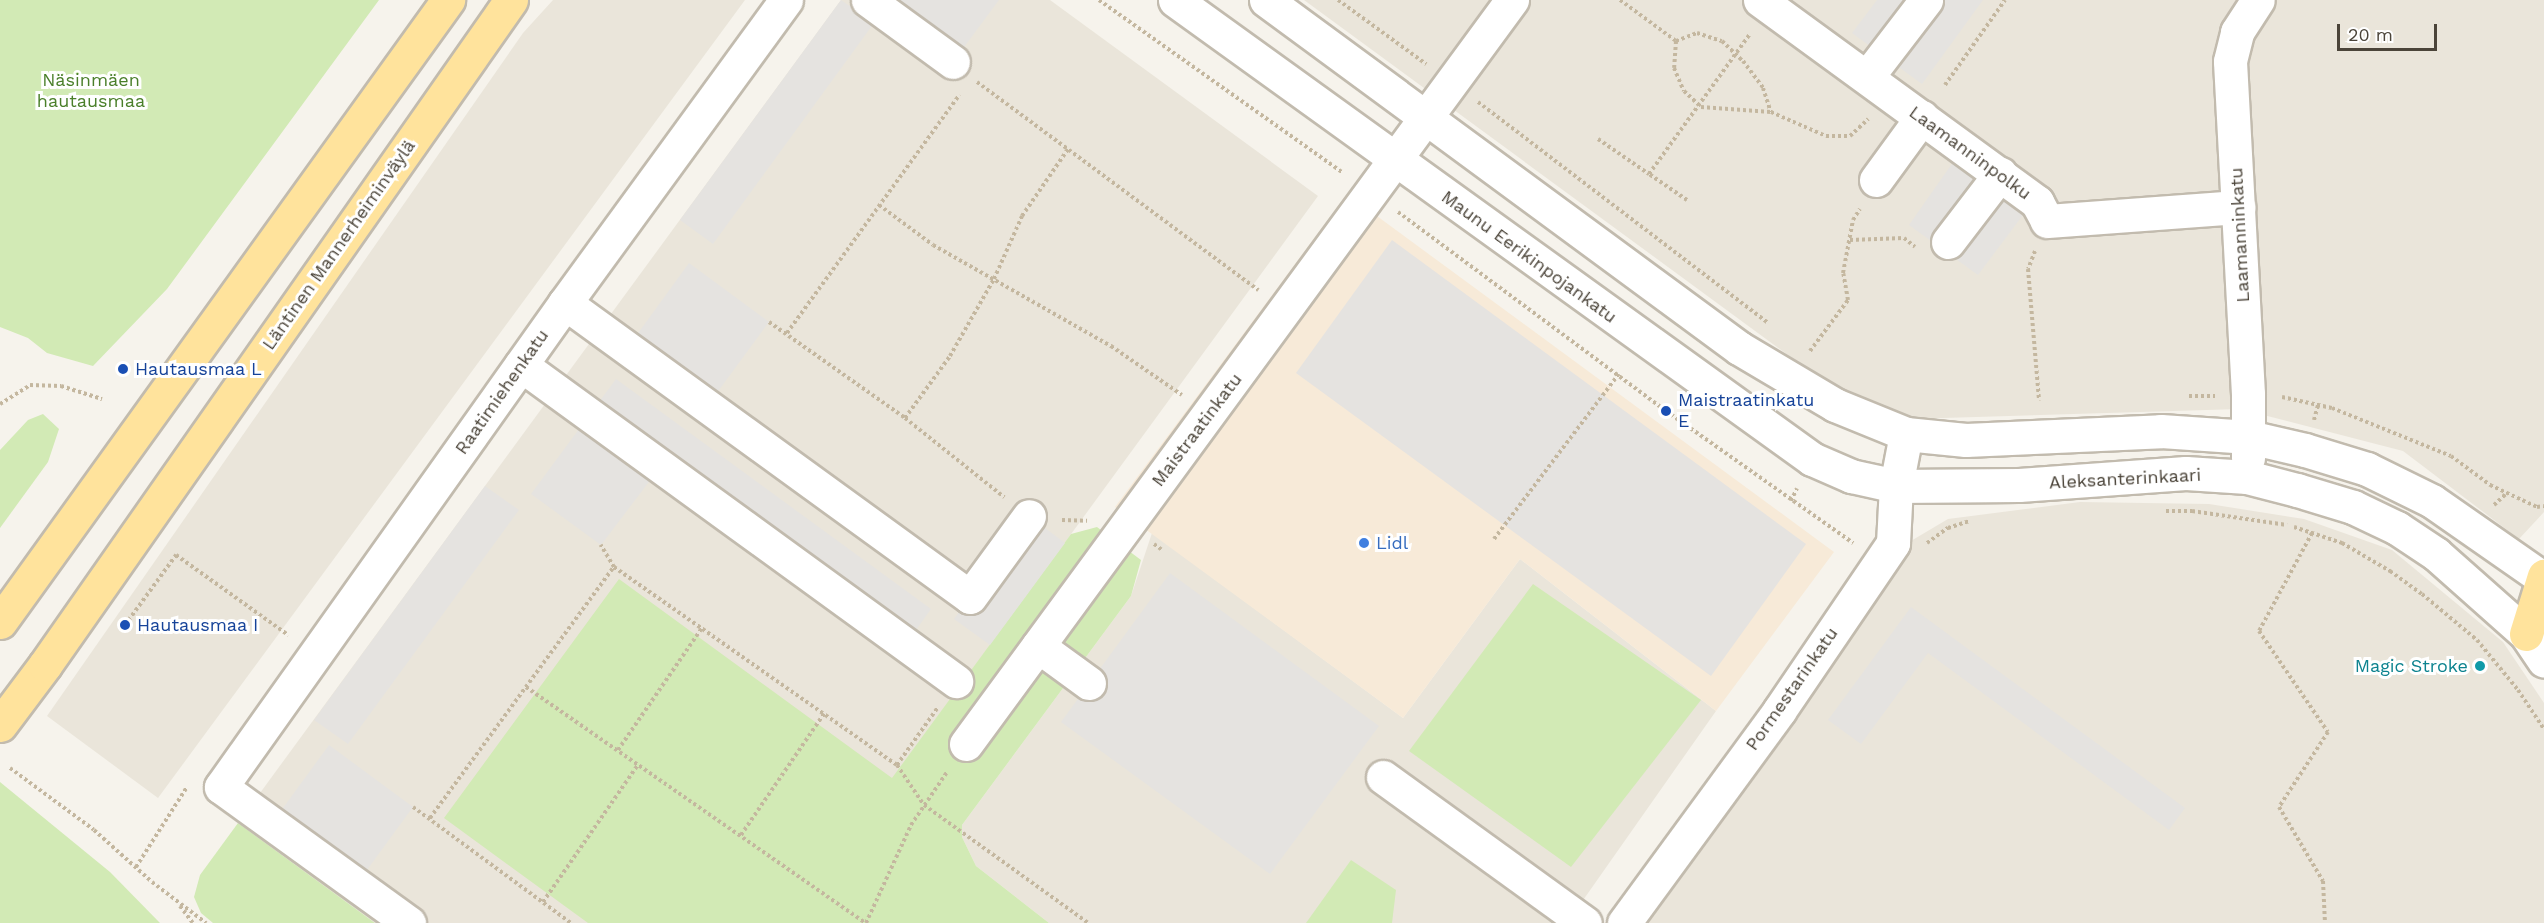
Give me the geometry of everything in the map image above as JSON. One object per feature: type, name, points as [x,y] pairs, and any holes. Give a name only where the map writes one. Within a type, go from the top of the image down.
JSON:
[{"type":"main road","points":[[0,622],[448,0]]},
{"type":"main road","name":"Läntinen Mannerheiminväylä","points":[[0,725],[52,656],[511,0]]},
{"type":"main road","points":[[2535,631],[2544,578]]},
{"type":"street","name":"Raatimiehenkatu","points":[[409,923],[221,787],[565,303],[786,0]]},
{"type":"street","points":[[868,0],[962,70]]},
{"type":"street","name":"Maunu Eerikinpojankatu","points":[[1175,0],[1803,454],[1851,476],[1896,486]]},
{"type":"street","points":[[1266,0],[1739,348],[1835,405],[1906,434],[1966,440],[2161,431],[2249,436],[2367,469],[2432,501],[2544,578]]},
{"type":"street","name":"Maistraatinkatu","points":[[966,744],[1267,337],[1512,0]]},
{"type":"street","points":[[1876,84],[1926,0]]},
{"type":"street","name":"Laamanninkatu","points":[[2247,477],[2248,394],[2230,61],[2237,32],[2258,0]]},
{"type":"street","name":"Laamanninpolku","points":[[1765,3],[2037,202],[2047,221]]},
{"type":"street","points":[[1876,180],[1922,117]]},
{"type":"street","points":[[1948,242],[2000,174]]},
{"type":"street","points":[[2047,221],[2238,207]]},
{"type":"street","points":[[565,303],[970,597],[1029,516]]},
{"type":"street","points":[[521,365],[956,681]]},
{"type":"street","name":"Pormestarinkatu","points":[[1624,923],[1779,711],[1893,543],[1896,486],[1906,434]]},
{"type":"street","name":"Aleksanterinkaari","points":[[1896,486],[2019,485],[2186,473],[2247,477],[2353,507],[2397,528],[2447,563],[2535,631],[2544,661]]},
{"type":"street","points":[[1038,646],[1089,683]]},
{"type":"street","points":[[1383,777],[1585,923]]},
{"type":"path","points":[[1338,0],[1452,83],[1770,325]]},
{"type":"path","points":[[1620,0],[1676,41]]},
{"type":"path","points":[[1945,85],[2005,0]]},
{"type":"path","points":[[1648,174],[1735,53],[1765,3]]},
{"type":"path","points":[[1676,41],[1696,33],[1722,41],[1735,53],[1763,88],[1771,112]]},
{"type":"path","points":[[1676,41],[1674,68],[1684,91],[1701,107],[1771,112],[1826,136],[1850,136],[1866,122],[1876,84]]},
{"type":"path","points":[[787,333],[879,206],[962,70],[1259,290]]},
{"type":"path","points":[[1598,139],[1687,200]]},
{"type":"path","points":[[904,418],[950,356],[994,279],[1022,216],[1068,149]]},
{"type":"path","points":[[1808,354],[1848,300],[1843,273],[1853,220],[1876,180]]},
{"type":"path","points":[[879,206],[933,245],[1111,346],[1182,395]]},
{"type":"path","points":[[2039,401],[2028,269],[2047,221]]},
{"type":"path","points":[[1850,240],[1904,238],[1929,257],[1940,254],[1948,242]]},
{"type":"path","points":[[769,322],[904,418],[1029,516],[1089,521],[1096,514]]},
{"type":"path","points":[[1799,347],[1816,360]]},
{"type":"path","points":[[1494,539],[1619,374]]},
{"type":"path","points":[[0,405],[30,385],[60,386],[102,399]]},
{"type":"path","points":[[2180,397],[2248,394],[2278,396],[2332,408],[2451,456],[2490,485],[2537,507],[2544,506]]},
{"type":"path","points":[[2029,402],[2050,401]]},
{"type":"path","points":[[2312,533],[2259,631],[2328,732],[2280,807],[2324,881],[2325,923]]},
{"type":"path","points":[[602,545],[614,567],[897,765],[924,805],[1088,923]]},
{"type":"path","points":[[125,625],[176,555],[295,640]]},
{"type":"path","points":[[430,818],[614,567]]},
{"type":"path","points":[[618,750],[702,628]]},
{"type":"path","points":[[897,765],[956,681]]},
{"type":"path","points":[[526,687],[866,923],[911,825],[966,744]]},
{"type":"path","points":[[741,835],[824,714]]},
{"type":"path","points":[[543,902],[639,764]]},
{"type":"path","points":[[10,768],[94,830],[206,923]]},
{"type":"path","points":[[413,807],[571,923]]},
{"type":"path","points":[[176,900],[193,923]]},
{"type":"shaded area","points":[[553,0],[745,0],[158,798],[47,716],[523,33]]},
{"type":"shaded area","points":[[841,0],[1050,0],[1318,196],[787,923],[375,923],[238,823]]},
{"type":"shaded area","points":[[841,0],[874,23],[713,244],[680,220]]},
{"type":"shaded area","points":[[891,0],[999,0],[953,62]]},
{"type":"shaded area","points":[[1304,0],[2544,0],[2544,512],[2519,539],[2403,451],[2240,409],[1910,419],[1837,391]]},
{"type":"shaded area","points":[[1877,0],[1983,0],[1922,84],[1852,33]]},
{"type":"shaded area","points":[[1956,158],[2026,211],[1978,275],[1909,225]]},
{"type":"shaded area","points":[[1347,194],[1834,552],[1716,711],[1520,559],[1403,718],[1115,507]]},
{"type":"shaded area","points":[[1392,240],[1806,544],[1711,676],[1296,373]]},
{"type":"shaded area","points":[[689,263],[769,322],[708,405],[628,347]]},
{"type":"shaded area","points":[[616,379],[931,609],[906,644],[661,466],[601,545],[531,494]]},
{"type":"shaded area","points":[[485,486],[519,510],[348,744],[314,720]]},
{"type":"shaded area","points":[[2080,502],[2209,504],[2304,519],[2392,550],[2503,642],[2544,703],[2544,923],[1605,923],[1862,570],[1948,519]]},
{"type":"shaded area","points":[[1029,516],[1065,543],[990,645],[954,619]]},
{"type":"shaded area","points":[[1152,533],[1403,718],[1520,559],[1716,711],[1567,923],[1049,923],[976,866],[962,837],[962,825],[1131,596]]},
{"type":"shaded area","points":[[1170,573],[1379,726],[1270,874],[1061,722]]},
{"type":"shaded area","points":[[1911,607],[2185,808],[2169,830],[1928,653],[1861,744],[1828,720]]},
{"type":"shaded area","points":[[329,745],[413,807],[356,885],[272,823]]},
{"type":"green space","name":"Näsinmäen hautausmaa","points":[[0,0],[379,0],[167,289],[93,366],[47,353],[28,338],[0,327]]},
{"type":"green space","points":[[43,414],[59,429],[48,462],[0,528],[0,450],[28,420]]},
{"type":"green space","points":[[1097,527],[1141,560],[1131,596],[962,825],[962,837],[976,866],[1049,923],[588,923],[444,818],[619,579],[892,778],[1071,534]]},
{"type":"green space","points":[[1533,584],[1701,700],[1571,867],[1409,751]]},
{"type":"green space","points":[[0,782],[110,872],[160,923],[0,923]]},
{"type":"green space","points":[[238,823],[375,923],[213,923],[201,913],[194,897],[200,875]]},
{"type":"green space","points":[[1351,860],[1396,890],[1392,923],[1306,923]]},
{"type":"place","name":"Hautausmaa L","points":[[123,369]]},
{"type":"place","name":"Maistraatinkatu E","points":[[1666,411]]},
{"type":"place","name":"Lidl","points":[[1364,543]]},
{"type":"place","name":"Hautausmaa I","points":[[125,625]]},
{"type":"place","name":"Magic Stroke","points":[[2480,666]]}]
